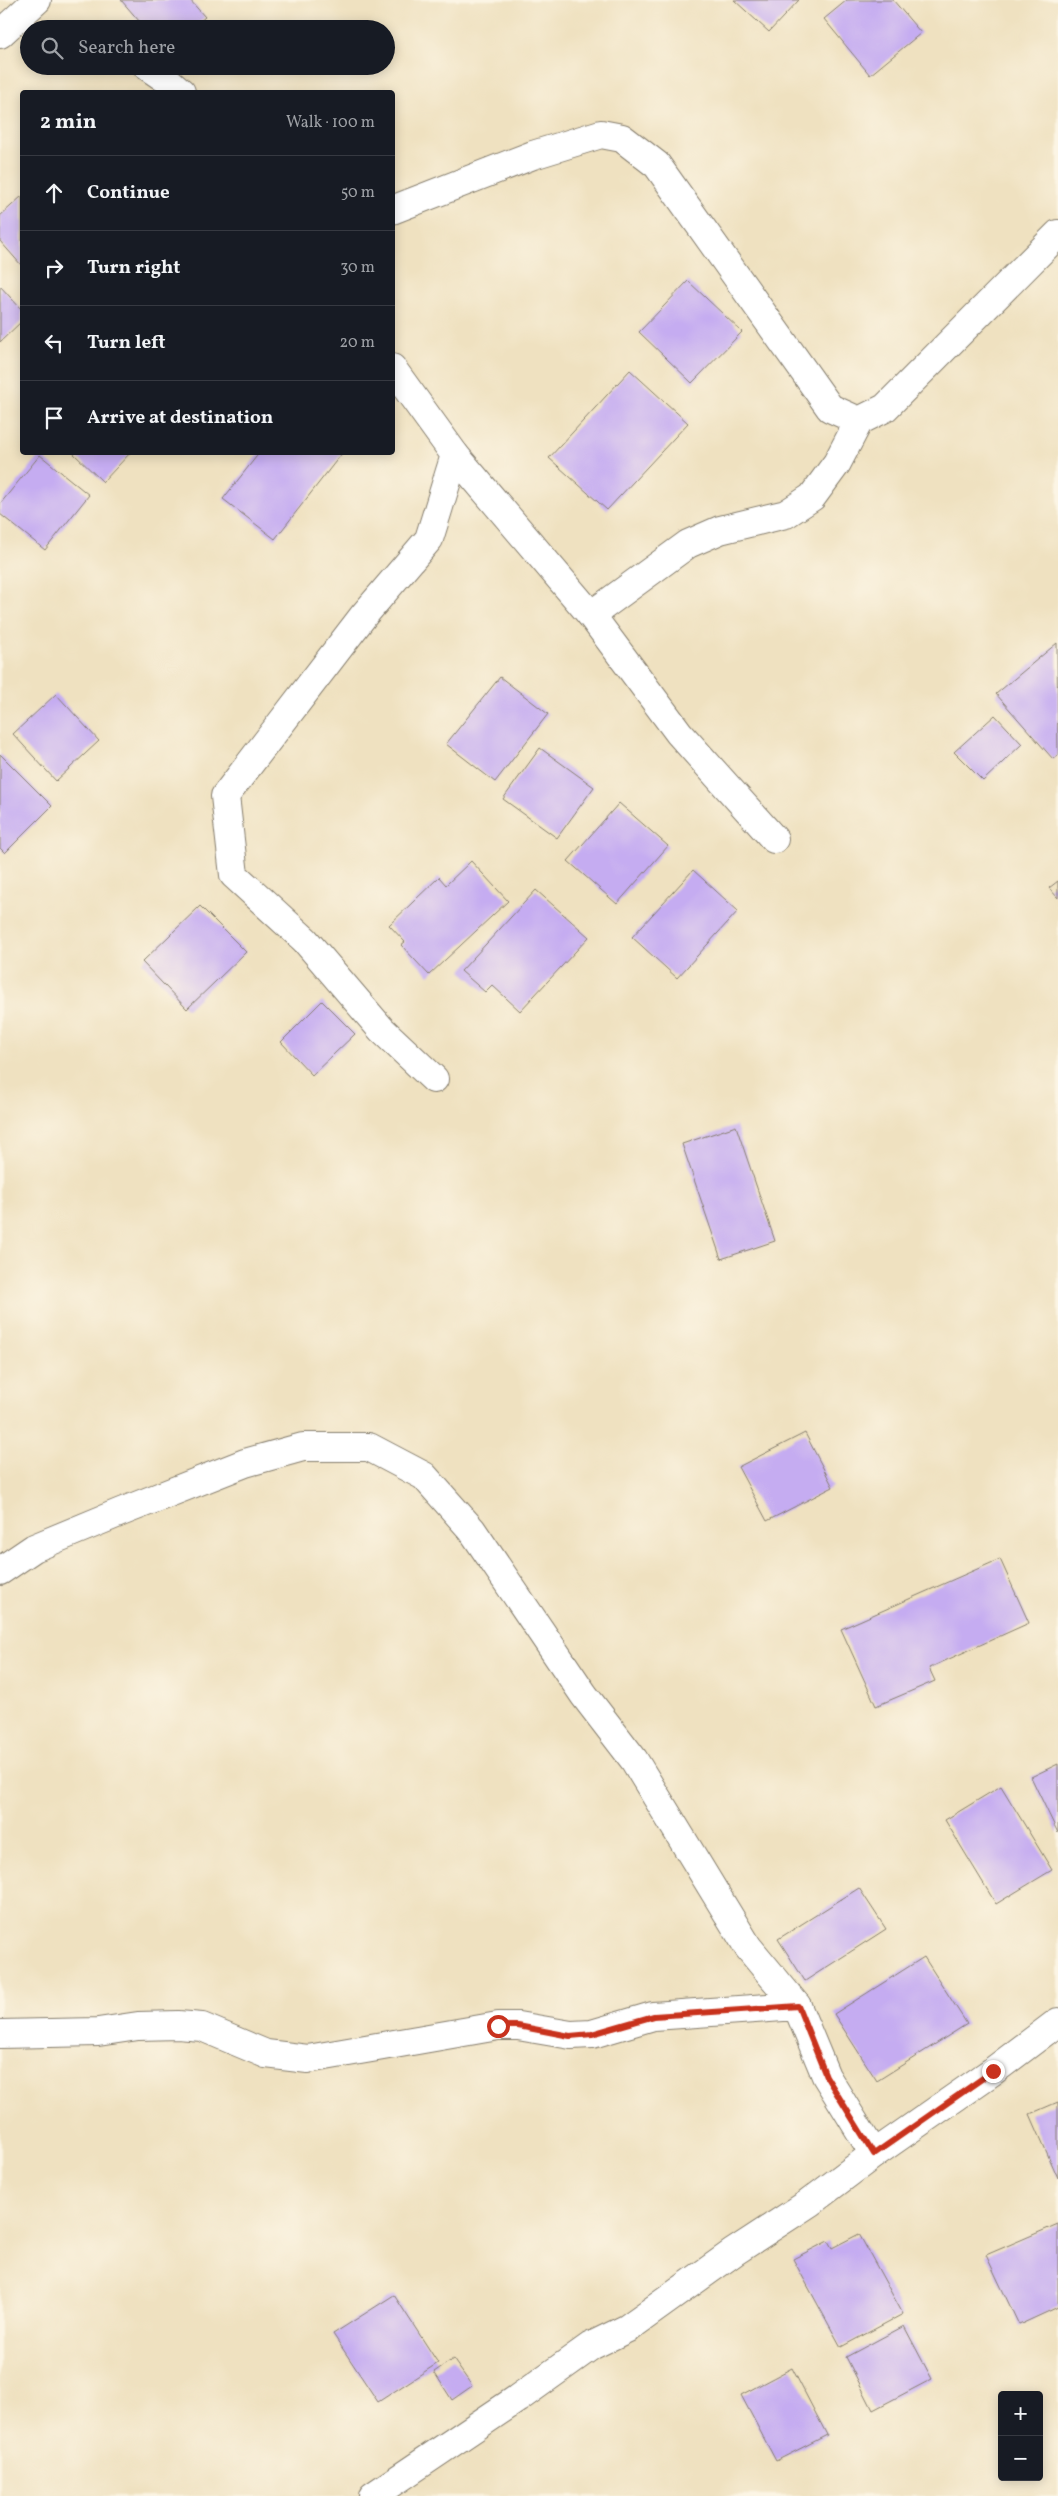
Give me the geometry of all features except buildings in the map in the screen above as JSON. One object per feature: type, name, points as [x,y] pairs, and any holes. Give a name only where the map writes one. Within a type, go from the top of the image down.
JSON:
[{"type":"street","points":[[8,31],[37,0]]},
{"type":"street","points":[[160,75],[179,90]]},
{"type":"street","points":[[395,209],[541,152],[601,134],[622,138],[657,165],[830,408],[858,421]]},
{"type":"street","points":[[591,616],[688,544],[720,530],[786,514],[812,497],[837,462],[858,421],[885,408],[1058,234]]},
{"type":"street","points":[[395,372],[455,456],[591,616],[679,733],[774,839]]},
{"type":"street","points":[[434,1079],[381,1029],[305,940],[234,875],[225,796],[364,615],[429,539],[455,456]]},
{"type":"street","points":[[0,1570],[34,1548],[120,1512],[245,1463],[303,1447],[369,1447],[424,1476],[472,1530],[584,1696],[634,1760],[748,1947],[798,2006],[826,2076],[874,2154]]},
{"type":"street","points":[[0,2034],[98,2032],[138,2026],[178,2024],[202,2027],[266,2054],[308,2059],[498,2026],[518,2026],[570,2036],[592,2034],[654,2016],[798,2006]]},
{"type":"street","points":[[373,2496],[517,2399],[591,2346],[628,2328],[734,2252],[809,2203],[1058,2022]]},
{"type":"route","points":[[498,2026],[518,2026],[570,2036],[592,2034],[654,2016],[798,2006],[826,2076],[874,2154],[993,2071]]}]
